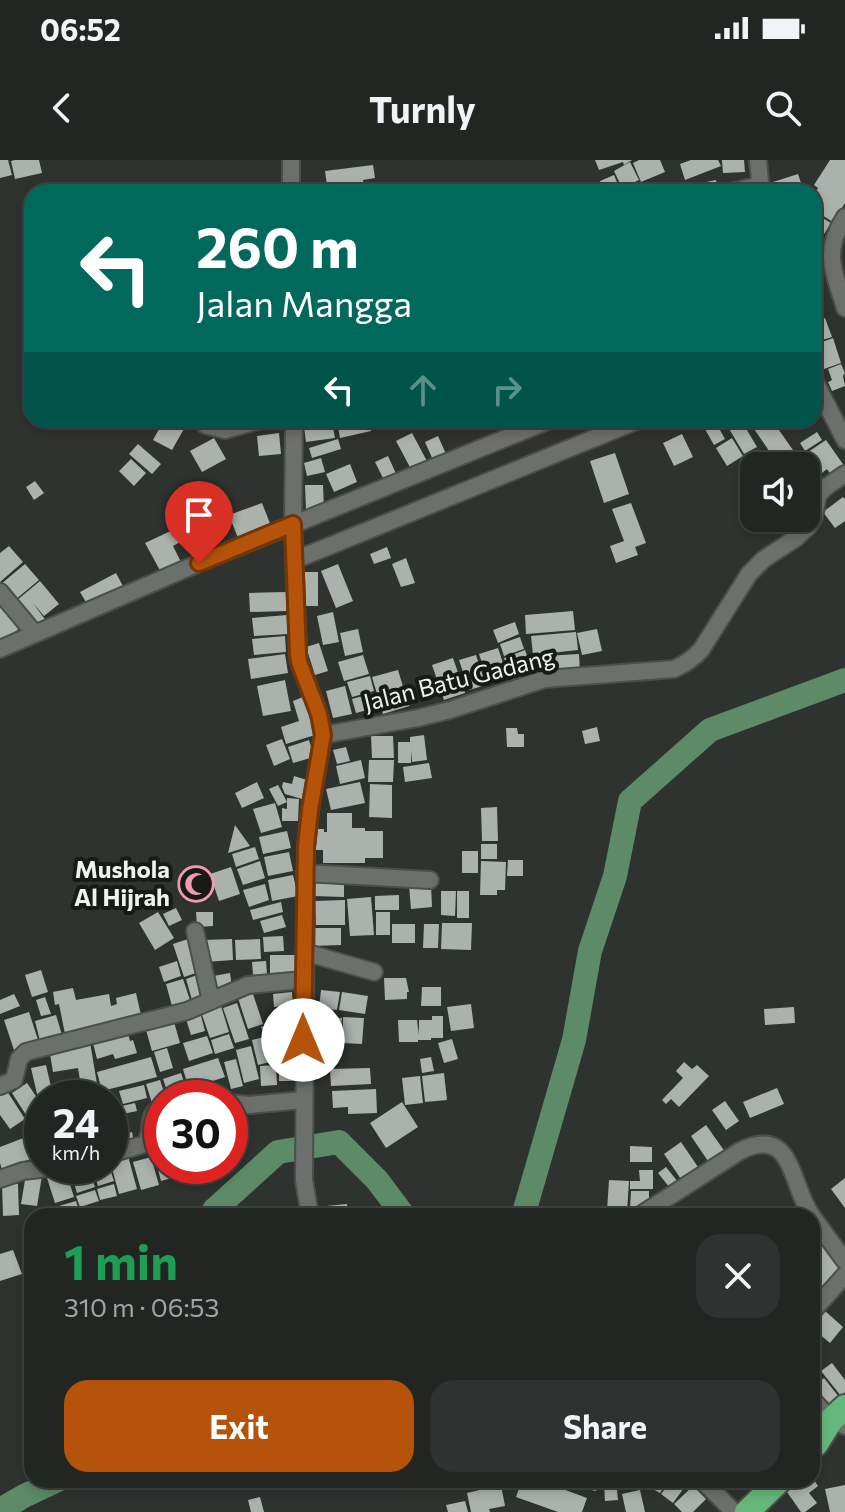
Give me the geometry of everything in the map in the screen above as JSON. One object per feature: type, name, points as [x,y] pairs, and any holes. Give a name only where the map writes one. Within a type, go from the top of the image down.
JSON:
[{"type":"highway","points":[[820,1440],[841,1420]]},
{"type":"highway","points":[[747,1512],[772,1488]]},
{"type":"street","points":[[291,160],[291,184]]},
{"type":"street","points":[[758,160],[761,184]]},
{"type":"street","points":[[845,217],[836,231],[831,256],[845,308]]},
{"type":"street","points":[[822,395],[845,440]]},
{"type":"street","points":[[294,428],[293,524],[299,662],[319,714],[323,735],[310,810],[305,873],[303,1104],[304,1180],[309,1208]]},
{"type":"street","points":[[0,649],[199,563],[530,428]]},
{"type":"street","points":[[295,560],[619,428]]},
{"type":"street","name":"Jalan Batu Gadang","points":[[323,735],[450,710],[545,679],[674,669],[693,659],[701,650],[749,574],[809,526],[820,492],[845,474]]},
{"type":"street","points":[[0,592],[35,634]]},
{"type":"street","points":[[305,873],[430,880]]},
{"type":"street","points":[[195,931],[211,1001]]},
{"type":"street","points":[[304,952],[374,972]]},
{"type":"street","points":[[0,1086],[14,1080],[19,1059],[26,1052],[187,1011],[248,985],[303,980]]},
{"type":"street","points":[[248,1105],[303,1104]]},
{"type":"street","points":[[651,1208],[740,1151],[762,1143],[779,1149],[786,1157],[806,1208]]},
{"type":"street","points":[[0,1179],[24,1171]]},
{"type":"street","points":[[820,1227],[845,1261]]},
{"type":"street","points":[[820,1303],[845,1275]]},
{"type":"street","points":[[820,1405],[841,1420]]},
{"type":"street","points":[[710,1488],[734,1512]]},
{"type":"building","points":[[0,160],[8,160],[12,175],[0,178]]},
{"type":"building","points":[[39,160],[42,173],[15,179],[11,161]]},
{"type":"building","points":[[595,160],[632,160],[624,165],[623,162],[599,170]]},
{"type":"building","points":[[660,160],[665,172],[641,182],[633,163]]},
{"type":"building","points":[[691,160],[718,160],[721,166],[685,180],[680,164]]},
{"type":"building","points":[[722,160],[744,160],[745,172],[723,173]]},
{"type":"building","points":[[830,160],[845,160],[845,203],[833,222],[822,215],[822,184],[815,184]]},
{"type":"building","points":[[630,162],[639,180],[620,184],[614,171]]},
{"type":"building","points":[[373,165],[375,178],[363,180],[364,184],[327,184],[325,171]]},
{"type":"building","points":[[798,174],[801,184],[774,184]]},
{"type":"building","points":[[614,175],[618,184],[601,184],[600,181]]},
{"type":"building","points":[[716,180],[717,184],[697,184]]},
{"type":"building","points":[[822,218],[831,223],[822,237]]},
{"type":"building","points":[[825,318],[832,337],[822,340],[822,319]]},
{"type":"building","points":[[833,338],[841,363],[824,369],[822,342]]},
{"type":"building","points":[[841,364],[845,386],[832,391],[828,369]]},
{"type":"building","points":[[160,428],[184,428],[172,450],[153,440]]},
{"type":"building","points":[[304,428],[333,428],[335,438],[306,442]]},
{"type":"building","points":[[338,428],[370,428],[371,431],[340,438]]},
{"type":"building","points":[[719,428],[725,439],[714,445],[705,429]]},
{"type":"building","points":[[729,428],[746,428],[757,447],[743,452]]},
{"type":"building","points":[[753,428],[778,428],[794,452],[770,452]]},
{"type":"building","points":[[817,432],[822,440],[805,451],[800,443]]},
{"type":"building","points":[[279,433],[281,454],[259,456],[257,436]]},
{"type":"building","points":[[412,433],[428,463],[412,471],[396,441]]},
{"type":"building","points":[[682,434],[693,457],[674,466],[663,443]]},
{"type":"building","points":[[438,436],[446,454],[433,460],[425,442]]},
{"type":"building","points":[[214,438],[226,459],[202,472],[190,451]]},
{"type":"building","points":[[732,438],[741,452],[740,458],[727,466],[716,448]]},
{"type":"building","points":[[338,439],[341,449],[312,458],[309,448]]},
{"type":"building","points":[[826,440],[845,467],[833,478],[827,469],[820,475],[820,452],[808,452]]},
{"type":"building","points":[[138,444],[161,464],[152,474],[129,454]]},
{"type":"building","points":[[615,453],[629,494],[604,503],[590,461]]},
{"type":"building","points":[[388,456],[398,478],[386,484],[375,462]]},
{"type":"building","points":[[321,458],[325,472],[307,476],[304,463]]},
{"type":"building","points":[[131,459],[146,473],[134,486],[119,471]]},
{"type":"building","points":[[350,464],[357,482],[334,492],[326,474]]},
{"type":"building","points":[[35,481],[44,493],[34,500],[26,487]]},
{"type":"building","points":[[305,485],[323,485],[324,510],[306,510]]},
{"type":"building","points":[[843,497],[845,521],[835,528],[823,512]]},
{"type":"building","points":[[262,503],[271,526],[238,538],[229,515]]},
{"type":"building","points":[[631,503],[646,543],[635,547],[638,555],[616,563],[610,546],[624,541],[612,509]]},
{"type":"building","points":[[175,529],[182,541],[173,546],[182,564],[162,574],[145,543]]},
{"type":"building","points":[[204,531],[213,550],[198,557],[189,539]]},
{"type":"building","points":[[9,546],[23,562],[0,582],[0,553]]},
{"type":"building","points":[[387,547],[391,558],[374,564],[370,554]]},
{"type":"building","points":[[406,558],[415,583],[401,587],[392,564]]},
{"type":"building","points":[[25,564],[39,580],[15,600],[1,584]]},
{"type":"building","points":[[338,564],[353,601],[336,608],[321,571]]},
{"type":"building","points":[[304,572],[318,572],[318,606],[305,606]]},
{"type":"building","points":[[116,573],[125,590],[90,609],[80,592]]},
{"type":"building","points":[[40,581],[59,604],[44,616],[33,603],[49,625],[40,632],[16,601]]},
{"type":"building","points":[[286,592],[287,611],[250,612],[249,593]]},
{"type":"building","points":[[0,595],[24,625],[0,643]]},
{"type":"building","points":[[573,611],[575,630],[526,634],[525,615]]},
{"type":"building","points":[[333,612],[339,642],[323,645],[317,616]]},
{"type":"building","points":[[287,615],[289,634],[254,636],[252,618]]},
{"type":"building","points":[[515,622],[519,634],[498,643],[493,630]]},
{"type":"building","points":[[358,629],[363,652],[345,656],[340,633]]},
{"type":"building","points":[[597,629],[602,651],[582,655],[577,633]]},
{"type":"building","points":[[576,632],[578,650],[533,655],[531,636]]},
{"type":"building","points":[[285,636],[286,652],[254,655],[252,639]]},
{"type":"building","points":[[520,637],[524,649],[504,656],[500,644]]},
{"type":"building","points":[[319,643],[328,671],[315,675],[306,647]]},
{"type":"building","points":[[498,648],[508,678],[489,684],[479,654]]},
{"type":"building","points":[[525,650],[533,673],[512,681],[504,658]]},
{"type":"building","points":[[285,654],[288,673],[251,679],[248,659]]},
{"type":"building","points":[[579,654],[580,673],[546,675],[545,656]]},
{"type":"building","points":[[363,655],[369,674],[344,681],[338,662]]},
{"type":"building","points":[[476,655],[486,685],[469,690],[459,660]]},
{"type":"building","points":[[453,658],[465,693],[444,700],[432,665]]},
{"type":"building","points":[[398,670],[409,706],[383,714],[372,677]]},
{"type":"building","points":[[370,676],[374,691],[352,697],[347,682]]},
{"type":"building","points":[[285,680],[291,711],[263,716],[257,686]]},
{"type":"building","points":[[345,686],[352,714],[333,718],[326,691]]},
{"type":"building","points":[[374,693],[378,707],[356,713],[352,699]]},
{"type":"building","points":[[303,697],[315,735],[286,744],[281,727],[299,721],[293,701]]},
{"type":"building","points":[[597,727],[600,741],[585,744],[582,731]]},
{"type":"building","points":[[506,728],[517,728],[518,734],[524,734],[524,747],[507,747]]},
{"type":"building","points":[[424,735],[427,760],[412,762],[411,750],[411,763],[398,763],[398,742],[410,742],[410,737]]},
{"type":"building","points":[[371,736],[393,736],[394,758],[372,758]]},
{"type":"building","points":[[282,739],[290,759],[274,766],[266,745]]},
{"type":"building","points":[[309,740],[314,757],[293,763],[288,747]]},
{"type":"building","points":[[346,747],[350,761],[337,764],[333,750]]},
{"type":"building","points":[[361,760],[365,778],[340,784],[336,766]]},
{"type":"building","points":[[369,760],[394,760],[393,782],[368,782]]},
{"type":"building","points":[[429,763],[432,778],[405,782],[403,767]]},
{"type":"building","points":[[294,776],[307,780],[302,799],[285,794],[282,787],[283,782],[292,784]]},
{"type":"building","points":[[257,782],[264,798],[242,808],[235,793]]},
{"type":"building","points":[[360,782],[365,803],[331,810],[326,789]]},
{"type":"building","points":[[370,784],[392,785],[392,818],[369,817]]},
{"type":"building","points":[[278,785],[287,802],[278,806],[269,789]]},
{"type":"building","points":[[287,798],[299,799],[298,821],[282,821],[282,808],[287,809]]},
{"type":"building","points":[[275,803],[282,827],[261,833],[253,809]]},
{"type":"building","points":[[497,807],[498,841],[482,841],[481,808]]},
{"type":"building","points":[[327,813],[352,813],[352,828],[383,831],[383,858],[365,858],[365,863],[323,863],[323,850],[313,850],[313,829],[327,832]]},
{"type":"building","points":[[235,825],[250,846],[228,853]]},
{"type":"building","points":[[287,831],[291,848],[263,854],[259,837]]},
{"type":"building","points":[[481,844],[497,844],[497,859],[481,859]]},
{"type":"building","points":[[255,847],[259,859],[236,867],[232,854]]},
{"type":"building","points":[[462,851],[478,851],[478,873],[462,873]]},
{"type":"building","points":[[289,852],[293,871],[268,876],[264,857]]},
{"type":"building","points":[[508,860],[523,860],[523,876],[507,876]]},
{"type":"building","points":[[260,861],[265,878],[243,885],[237,869]]},
{"type":"building","points":[[481,861],[506,862],[505,890],[497,890],[497,895],[480,895]]},
{"type":"building","points":[[231,867],[240,894],[219,901],[210,874]]},
{"type":"building","name":"Mushola Al Hijrah","points":[[207,872],[209,894],[185,896],[183,874]]},
{"type":"building","points":[[293,875],[298,896],[272,901],[268,880]]},
{"type":"building","points":[[313,878],[344,879],[344,897],[313,896]]},
{"type":"building","points":[[431,883],[432,907],[411,909],[409,885]]},
{"type":"building","points":[[265,884],[269,900],[249,907],[243,890]]},
{"type":"building","points":[[441,891],[456,891],[455,916],[441,915]]},
{"type":"building","points":[[457,891],[469,891],[469,918],[457,918]]},
{"type":"building","points":[[399,895],[399,910],[375,910],[375,896]]},
{"type":"building","points":[[371,897],[374,935],[350,936],[347,899]]},
{"type":"building","points":[[345,900],[345,925],[316,925],[315,901]]},
{"type":"building","points":[[281,902],[283,912],[253,920],[250,910]]},
{"type":"building","points":[[176,908],[182,920],[169,926],[163,914]]},
{"type":"building","points":[[158,912],[174,938],[155,950],[139,923]]},
{"type":"building","points":[[196,912],[213,912],[213,926],[197,927]]},
{"type":"building","points":[[376,912],[390,912],[390,935],[376,935]]},
{"type":"building","points":[[282,915],[286,927],[264,933],[260,921]]},
{"type":"building","points":[[442,923],[472,923],[471,950],[441,949]]},
{"type":"building","points":[[392,924],[415,924],[415,943],[392,943]]},
{"type":"building","points":[[424,924],[439,924],[438,948],[423,948]]},
{"type":"building","points":[[311,928],[341,928],[341,945],[311,946]]},
{"type":"building","points":[[283,936],[284,951],[264,952],[263,937]]},
{"type":"building","points":[[188,939],[199,972],[184,977],[173,944]]},
{"type":"building","points":[[232,939],[233,960],[205,962],[204,940]]},
{"type":"building","points":[[260,939],[261,959],[236,960],[235,940]]},
{"type":"building","points":[[270,955],[295,955],[295,973],[270,973]]},
{"type":"building","points":[[177,961],[181,976],[164,982],[159,967]]},
{"type":"building","points":[[266,961],[267,974],[253,975],[252,962]]},
{"type":"building","points":[[41,970],[48,992],[32,997],[25,975]]},
{"type":"building","points":[[230,973],[232,987],[210,990],[208,977]]},
{"type":"building","points":[[200,974],[207,995],[192,1000],[186,979]]},
{"type":"building","points":[[384,978],[406,978],[407,999],[385,1000]]},
{"type":"building","points":[[183,979],[190,1000],[172,1006],[166,984]]},
{"type":"building","points":[[422,987],[441,987],[441,1006],[421,1006]]},
{"type":"building","points":[[73,988],[76,1000],[109,994],[111,1006],[117,1004],[116,998],[136,993],[141,1015],[65,1034],[59,1004],[55,1005],[53,992]]},
{"type":"building","points":[[321,990],[340,992],[337,1010],[319,1008]]},
{"type":"building","points":[[292,992],[293,1005],[274,1007],[273,994]]},
{"type":"building","points":[[342,992],[368,996],[365,1014],[339,1010]]},
{"type":"building","points":[[14,994],[20,1006],[0,1014],[0,1000]]},
{"type":"building","points":[[253,994],[263,1024],[248,1029],[238,998]]},
{"type":"building","points":[[45,997],[51,1014],[41,1016],[36,1000]]},
{"type":"building","points":[[237,1003],[249,1039],[235,1043],[223,1008]]},
{"type":"building","points":[[471,1004],[474,1028],[451,1031],[447,1007]]},
{"type":"building","points":[[221,1006],[229,1032],[210,1038],[201,1012]]},
{"type":"building","points":[[794,1007],[795,1023],[765,1025],[764,1009]]},
{"type":"building","points":[[29,1012],[39,1043],[14,1050],[4,1020]]},
{"type":"building","points":[[56,1015],[62,1035],[40,1041],[35,1021]]},
{"type":"building","points":[[201,1016],[205,1031],[191,1035],[186,1019]]},
{"type":"building","points":[[318,1016],[342,1018],[341,1029],[317,1028]]},
{"type":"building","points":[[432,1016],[443,1016],[443,1038],[399,1042],[398,1020],[417,1020],[419,1035],[419,1020],[432,1020]]},
{"type":"building","points":[[343,1017],[364,1018],[362,1044],[342,1043]]},
{"type":"building","points":[[284,1019],[287,1026],[264,1034],[261,1027]]},
{"type":"building","points":[[174,1022],[180,1043],[152,1051],[146,1030]]},
{"type":"building","points":[[316,1029],[340,1031],[339,1044],[315,1042]]},
{"type":"building","points":[[127,1030],[137,1053],[115,1059],[113,1054],[97,1059],[92,1039]]},
{"type":"building","points":[[229,1034],[234,1048],[215,1054],[211,1040]]},
{"type":"building","points":[[272,1035],[278,1060],[258,1065],[252,1040]]},
{"type":"building","points":[[207,1036],[213,1053],[189,1061],[183,1043]]},
{"type":"building","points":[[452,1039],[458,1059],[444,1063],[438,1043]]},
{"type":"building","points":[[90,1042],[96,1080],[80,1080],[78,1068],[53,1072],[49,1048]]},
{"type":"building","points":[[251,1046],[259,1079],[243,1080],[236,1050]]},
{"type":"building","points":[[279,1046],[293,1046],[294,1063],[280,1064]]},
{"type":"building","points":[[167,1048],[173,1068],[160,1072],[154,1052]]},
{"type":"building","points":[[151,1057],[157,1077],[128,1084],[128,1080],[99,1080],[97,1072]]},
{"type":"building","points":[[431,1057],[434,1071],[422,1073],[420,1059]]},
{"type":"building","points":[[218,1058],[225,1077],[186,1080],[183,1069]]},
{"type":"building","points":[[236,1059],[241,1080],[229,1080],[224,1062]]},
{"type":"building","points":[[684,1062],[692,1069],[697,1065],[709,1076],[679,1107],[671,1099],[666,1104],[662,1100],[683,1078],[676,1071]]},
{"type":"building","points":[[46,1065],[49,1080],[34,1080],[31,1068]]},
{"type":"building","points":[[276,1065],[277,1085],[261,1086],[260,1066]]},
{"type":"building","points":[[279,1066],[294,1066],[294,1081],[279,1081]]},
{"type":"building","points":[[370,1068],[371,1084],[331,1086],[330,1069]]},
{"type":"building","points":[[181,1073],[183,1080],[163,1080]]},
{"type":"building","points":[[444,1073],[447,1100],[425,1102],[422,1076]]},
{"type":"building","points":[[420,1076],[423,1103],[405,1105],[402,1078]]},
{"type":"building","points":[[24,1085],[24,1112],[12,1093]]},
{"type":"building","points":[[144,1085],[144,1099],[128,1103],[128,1089]]},
{"type":"building","points":[[5,1088],[24,1117],[10,1129],[0,1115],[0,1091]]},
{"type":"building","points":[[777,1088],[784,1104],[750,1118],[743,1102]]},
{"type":"building","points":[[376,1089],[377,1113],[348,1114],[348,1107],[333,1108],[332,1091]]},
{"type":"building","points":[[725,1101],[739,1121],[726,1130],[712,1110]]},
{"type":"building","points":[[402,1102],[418,1127],[386,1148],[370,1123]]},
{"type":"building","points":[[135,1103],[137,1111],[128,1113],[128,1105]]},
{"type":"building","points":[[706,1125],[728,1156],[712,1167],[691,1136]]},
{"type":"building","points":[[132,1132],[134,1142],[128,1144],[128,1133]]},
{"type":"building","points":[[24,1138],[24,1161],[2,1170],[0,1147]]},
{"type":"building","points":[[681,1142],[700,1170],[683,1182],[664,1154]]},
{"type":"building","points":[[630,1146],[652,1147],[652,1162],[630,1162]]},
{"type":"building","points":[[128,1156],[137,1189],[119,1194],[116,1184],[128,1184]]},
{"type":"building","points":[[144,1159],[144,1184],[159,1185],[141,1190],[133,1162]]},
{"type":"building","points":[[666,1167],[678,1182],[670,1188],[658,1173]]},
{"type":"building","points":[[639,1170],[653,1170],[653,1189],[630,1189],[630,1181],[640,1181]]},
{"type":"building","points":[[845,1178],[845,1208],[831,1189]]},
{"type":"building","points":[[609,1180],[629,1181],[627,1208],[607,1208]]},
{"type":"building","points":[[2,1184],[18,1184],[19,1215],[3,1216]]},
{"type":"building","points":[[24,1184],[41,1184],[37,1206],[21,1204]]},
{"type":"building","points":[[49,1184],[70,1184],[74,1197],[55,1203]]},
{"type":"building","points":[[74,1184],[94,1184],[95,1187],[77,1193]]},
{"type":"building","points":[[114,1184],[117,1196],[100,1200],[97,1189]]},
{"type":"building","points":[[95,1190],[99,1201],[80,1207],[76,1196]]},
{"type":"building","points":[[631,1191],[649,1191],[649,1208],[630,1208]]},
{"type":"building","points":[[76,1201],[78,1208],[60,1208]]},
{"type":"building","points":[[347,1204],[347,1208],[326,1208]]},
{"type":"building","points":[[820,1237],[845,1271],[823,1288],[820,1284]]},
{"type":"building","points":[[13,1250],[22,1274],[0,1281],[0,1254]]},
{"type":"building","points":[[825,1311],[843,1327],[830,1343],[820,1335],[820,1318]]},
{"type":"building","points":[[832,1363],[845,1380],[845,1392],[841,1396],[821,1371]]},
{"type":"building","points":[[824,1378],[839,1397],[826,1407],[820,1399],[820,1381]]},
{"type":"building","points":[[845,1485],[845,1512],[830,1512],[825,1489]]},
{"type":"building","points":[[502,1488],[505,1506],[489,1509],[490,1512],[471,1512],[467,1493]]},
{"type":"building","points":[[519,1488],[560,1488],[587,1498],[582,1512],[558,1512],[516,1497]]},
{"type":"building","points":[[604,1488],[617,1488],[618,1500],[605,1501]]},
{"type":"building","points":[[666,1488],[684,1488],[673,1503],[661,1494]]},
{"type":"building","points":[[691,1488],[695,1488],[706,1499],[693,1512],[682,1512],[674,1504]]},
{"type":"building","points":[[792,1488],[815,1488],[809,1493],[817,1503],[801,1512],[787,1492]]},
{"type":"building","points":[[640,1490],[645,1512],[626,1512],[622,1494]]},
{"type":"building","points":[[260,1497],[264,1512],[251,1512],[248,1500]]},
{"type":"building","points":[[465,1501],[468,1512],[448,1512],[446,1505]]},
{"type":"waterway","points":[[525,1208],[574,1040],[590,951],[615,876],[630,801],[710,730],[845,680]]},
{"type":"waterway","points":[[216,1208],[278,1152],[339,1142],[377,1180],[398,1208]]},
{"type":"waterway","points":[[0,1510],[41,1488]]},
{"type":"place","name":"Mushola Al Hijrah","points":[[196,884]]},
{"type":"route","points":[[199,563],[293,524],[299,662],[319,714],[323,735],[306,847],[303,1040]]}]
